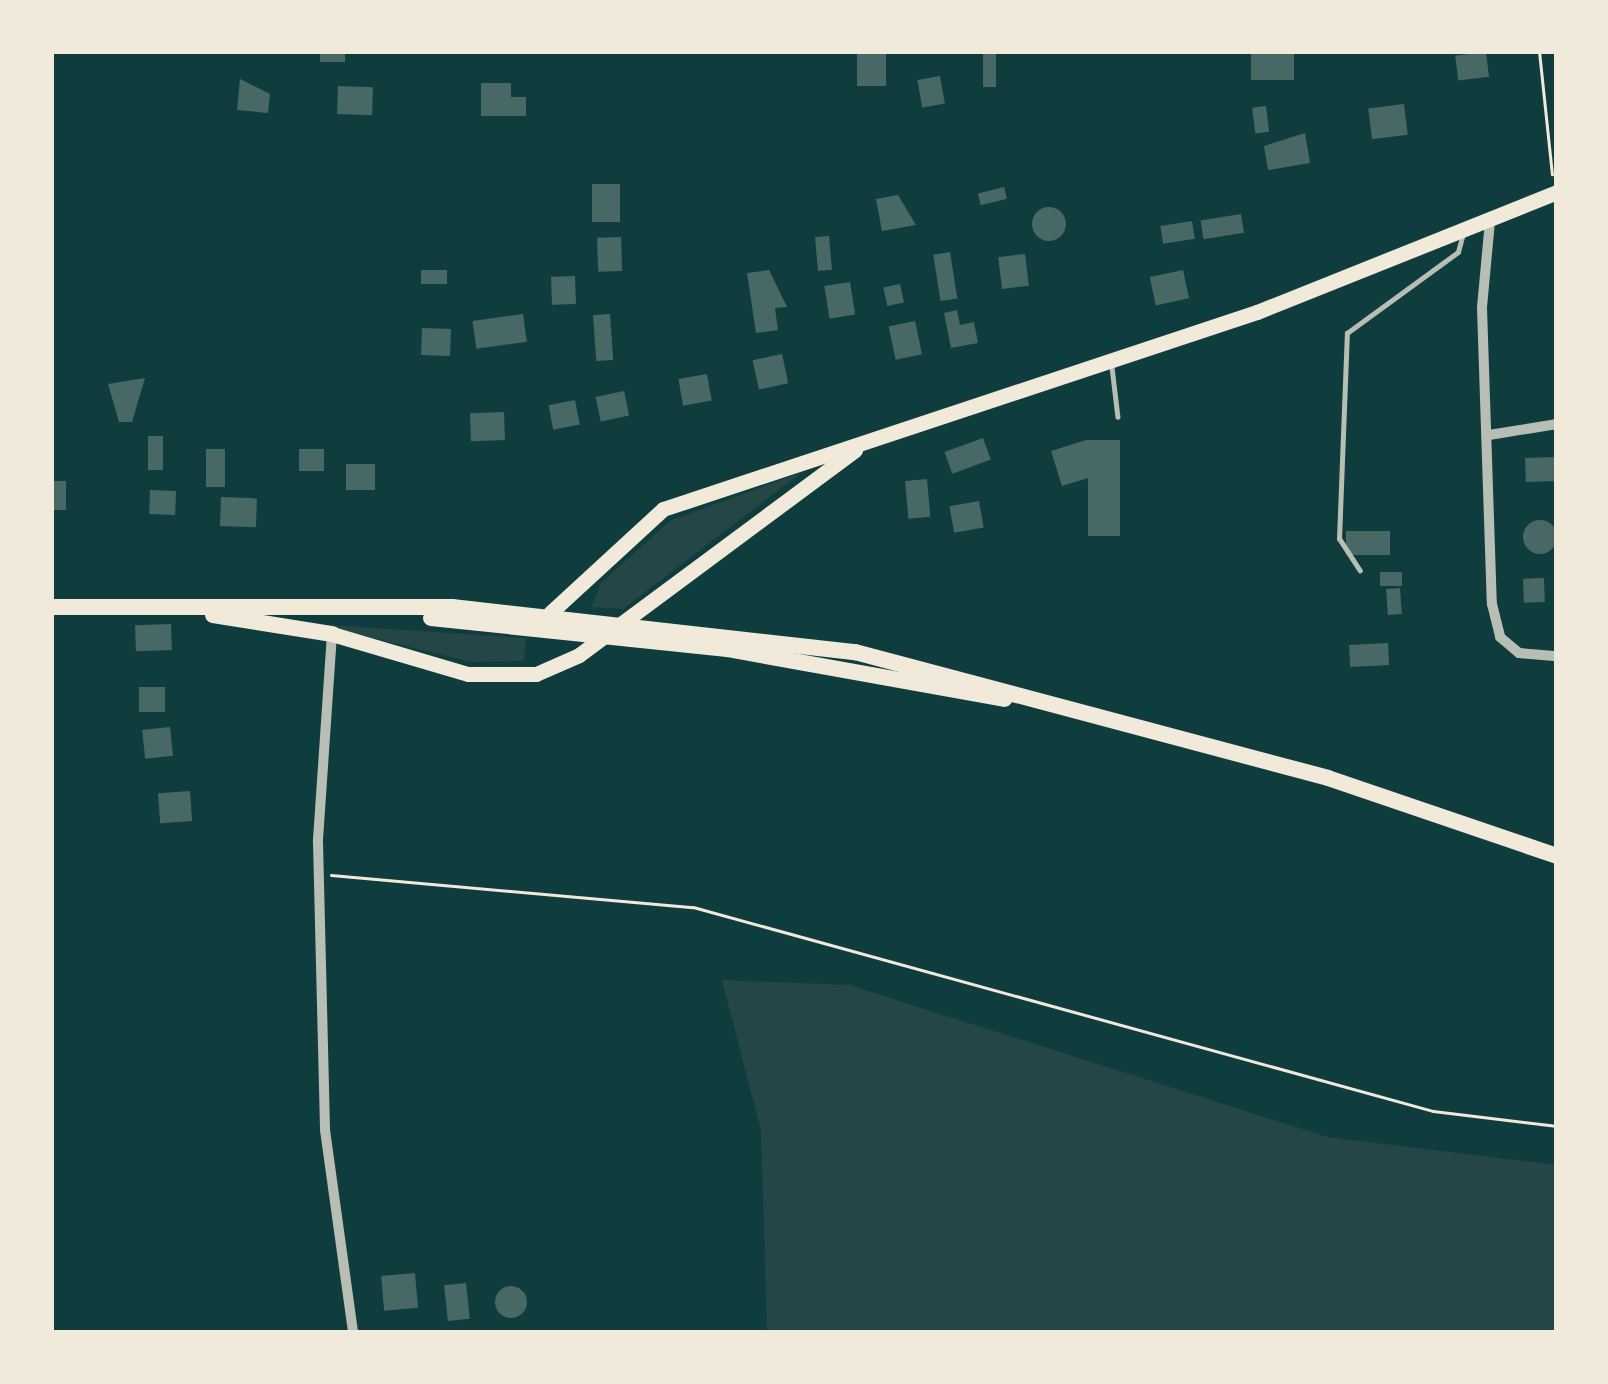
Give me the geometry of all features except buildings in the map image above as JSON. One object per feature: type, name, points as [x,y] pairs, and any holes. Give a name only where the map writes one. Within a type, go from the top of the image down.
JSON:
[{"type":"main road","points":[[550,621],[650,519],[1112,361],[1556,193]]},
{"type":"main road","points":[[135,606],[332,634],[469,674],[536,674],[579,655],[867,442]]},
{"type":"main road","points":[[51,607],[329,608],[550,621],[1071,710]]},
{"type":"main road","points":[[550,621],[578,616],[641,621],[897,660],[1328,778],[1557,856]]},
{"type":"street","points":[[1490,221],[1489,435],[1500,638],[1519,653],[1557,656]]},
{"type":"street","points":[[1489,435],[1557,424]]},
{"type":"street","points":[[332,634],[317,874],[325,1130],[353,1333]]},
{"type":"lane","points":[[1360,571],[1339,539],[1347,333],[1458,252],[1463,232]]},
{"type":"lane","points":[[1112,361],[1118,417]]},
{"type":"path","points":[[1539,51],[1556,193]]},
{"type":"path","points":[[317,874],[693,907],[1433,1111],[1557,1126]]},
{"type":"shaded area","points":[[801,473],[623,609],[591,607],[601,583],[671,520]]},
{"type":"shaded area","points":[[316,624],[526,638],[524,661],[471,662]]},
{"type":"shaded area","points":[[722,980],[849,985],[1327,1137],[1557,1165],[1557,1333],[767,1333],[761,1131]]}]
